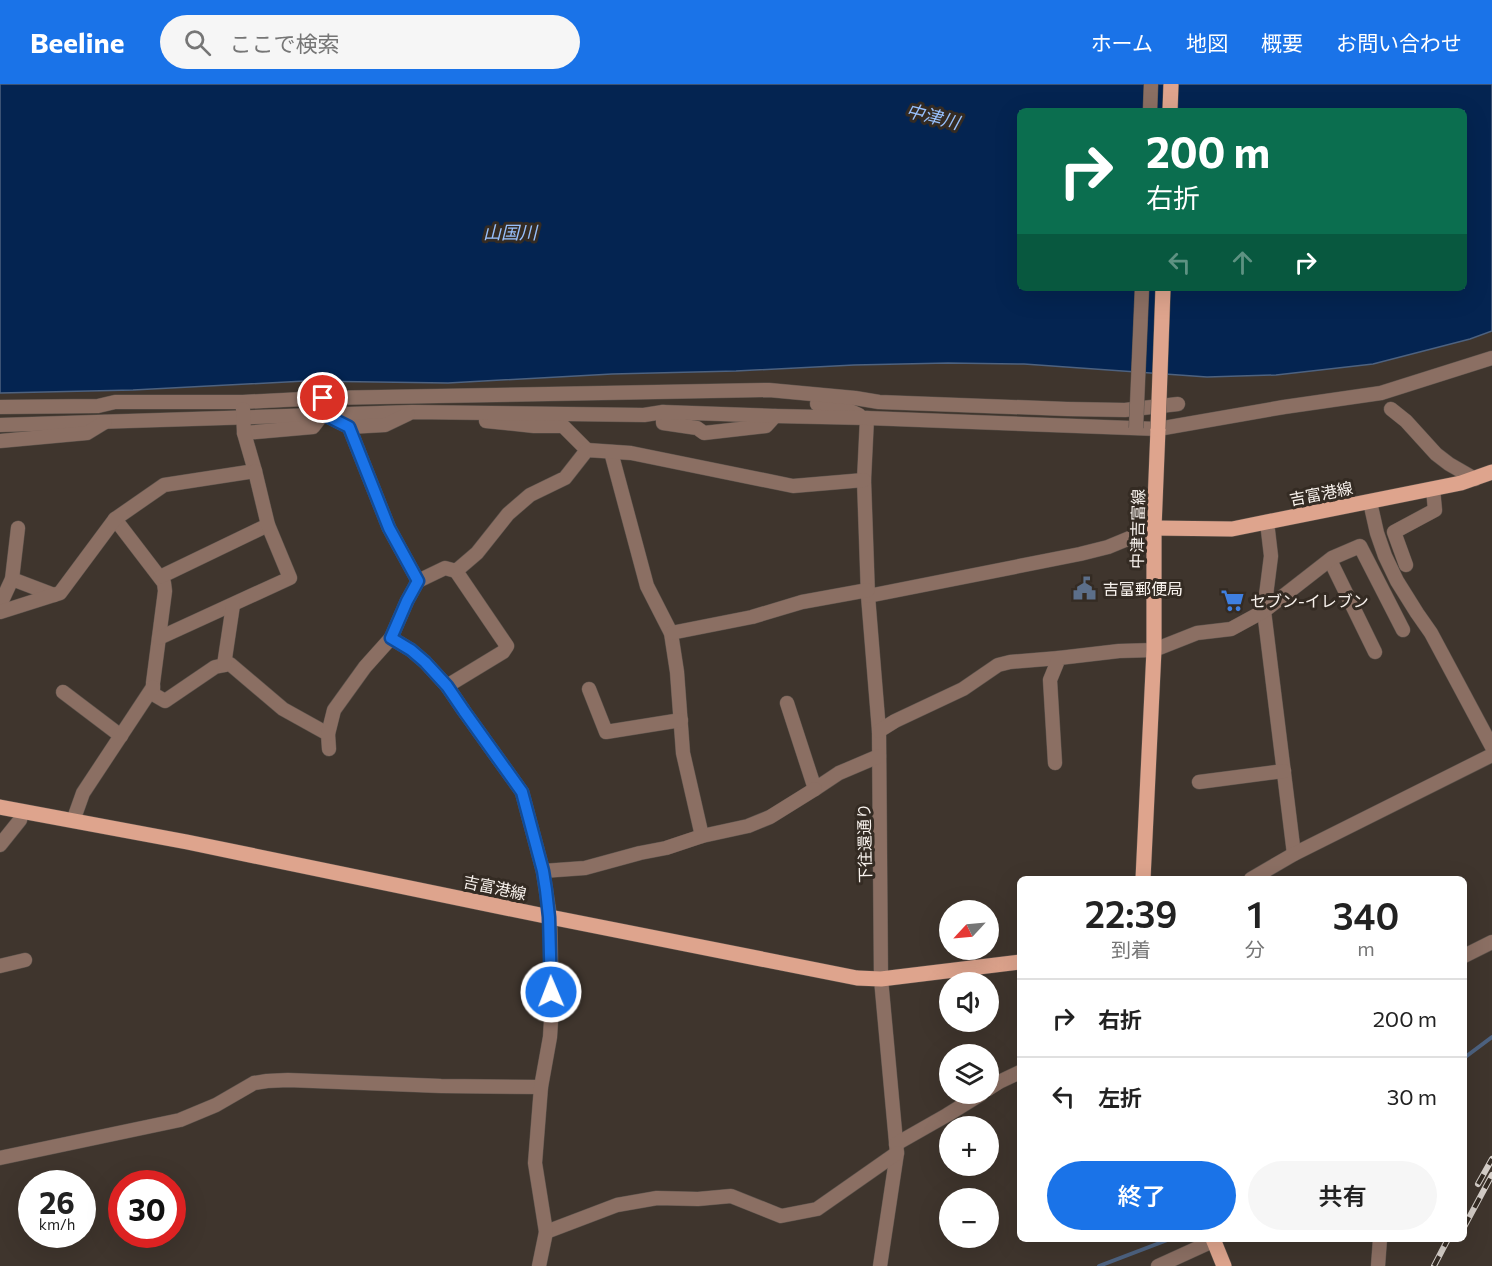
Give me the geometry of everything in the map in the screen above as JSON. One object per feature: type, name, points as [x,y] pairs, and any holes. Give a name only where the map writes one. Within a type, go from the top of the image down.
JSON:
[{"type":"main road","points":[[1170,108],[1171,84]]},
{"type":"main road","name":"中津吉富線","points":[[1143,876],[1154,650],[1154,528],[1163,291]]},
{"type":"main road","name":"吉富港線","points":[[1154,528],[1232,529],[1461,483],[1492,472]]},
{"type":"main road","name":"吉富港線","points":[[0,807],[187,842],[857,978],[881,980],[1017,962]]},
{"type":"main road","points":[[1214,1242],[1224,1266]]},
{"type":"street","points":[[1150,108],[1151,84]]},
{"type":"street","points":[[1136,428],[1142,291]]},
{"type":"street","points":[[0,425],[412,412],[468,412],[564,420],[663,412],[1158,429],[1381,393],[1492,358]]},
{"type":"street","points":[[0,407],[98,406],[115,402],[243,402],[323,398],[769,390],[879,402],[1078,410],[1125,410],[1178,404]]},
{"type":"street","points":[[729,391],[757,397],[839,406],[873,418]]},
{"type":"street","points":[[644,415],[651,392]]},
{"type":"street","points":[[244,433],[313,427],[323,414],[323,398]]},
{"type":"street","points":[[0,441],[87,433],[125,411],[197,401]]},
{"type":"street","points":[[159,638],[290,578],[268,525],[244,433],[243,402]]},
{"type":"street","name":"下往還通り","points":[[879,402],[873,418],[864,480],[868,593],[879,731],[881,980],[896,1149],[880,1266]]},
{"type":"street","points":[[1391,409],[1407,421],[1436,454],[1474,478]]},
{"type":"street","points":[[323,414],[349,427],[385,425],[412,412]]},
{"type":"street","points":[[564,420],[587,450],[631,453],[793,486],[864,480]]},
{"type":"street","points":[[349,427],[389,528],[418,581]]},
{"type":"street","points":[[456,571],[477,553],[508,514],[530,495],[565,478],[587,450]]},
{"type":"street","points":[[611,452],[647,586],[671,633],[677,672],[683,753],[702,836]]},
{"type":"street","points":[[0,612],[60,593],[115,519],[164,484],[255,471]]},
{"type":"street","points":[[1406,565],[1394,532],[1435,510],[1433,489]]},
{"type":"street","points":[[1370,502],[1377,533],[1393,572],[1431,633],[1492,747]]},
{"type":"street","points":[[115,519],[164,583],[153,694],[165,700],[215,667],[230,664],[283,709],[328,734]]},
{"type":"street","points":[[1267,522],[1271,556],[1264,611],[1294,854]]},
{"type":"street","points":[[160,577],[268,525]]},
{"type":"street","points":[[0,605],[12,579],[18,528]]},
{"type":"street","points":[[671,633],[752,617],[802,602],[868,593],[1080,554],[1108,547],[1154,528]]},
{"type":"street","points":[[879,731],[963,688],[998,665],[1119,651],[1154,650],[1197,633],[1231,629],[1264,611],[1330,560],[1360,546],[1403,630]]},
{"type":"street","points":[[1330,560],[1375,652]]},
{"type":"street","points":[[329,749],[328,734],[334,710],[365,667],[391,638],[418,581],[445,568],[456,571],[507,646],[503,652],[447,686]]},
{"type":"street","points":[[12,579],[54,595]]},
{"type":"street","points":[[224,665],[233,604]]},
{"type":"street","points":[[391,638],[411,650],[447,686],[522,792],[543,871],[549,917],[552,1005],[541,1087],[535,1163],[546,1232],[539,1266]]},
{"type":"street","points":[[1055,763],[1050,680],[1059,658]]},
{"type":"street","points":[[73,821],[83,793],[153,687]]},
{"type":"street","points":[[589,689],[606,732],[681,720]]},
{"type":"street","points":[[63,692],[122,736]]},
{"type":"street","points":[[787,703],[815,789]]},
{"type":"street","points":[[1261,876],[1294,854],[1492,755]]},
{"type":"street","points":[[543,871],[585,868],[640,853],[666,849],[702,836],[748,826],[770,817],[839,773],[879,756]]},
{"type":"street","points":[[1199,782],[1284,771]]},
{"type":"street","points":[[0,845],[20,820],[22,812]]},
{"type":"street","points":[[1467,954],[1492,942]]},
{"type":"street","points":[[0,970],[25,960]]},
{"type":"street","points":[[999,1082],[1017,1073]]},
{"type":"street","points":[[0,1158],[180,1120],[216,1105],[254,1083],[288,1080],[541,1087]]},
{"type":"street","points":[[546,1232],[617,1205],[657,1198],[698,1199],[731,1196],[781,1216],[817,1209],[896,1149],[965,1104]]},
{"type":"street","points":[[1158,1266],[1209,1242]]},
{"type":"street","points":[[1378,1266],[1380,1242]]},
{"type":"water","points":[[0,84],[1492,84],[1492,331],[1470,339],[1373,364],[1276,375],[1207,377],[1024,364],[948,363],[612,374],[448,383],[305,381],[133,390],[0,393]]},
{"type":"waterway","points":[[1467,1056],[1492,1037]]},
{"type":"waterway","points":[[1099,1266],[1162,1242]]},
{"type":"railway","points":[[1478,1184],[1492,1159]]},
{"type":"railway","points":[[1467,1221],[1492,1175]]},
{"type":"railway","points":[[1434,1266],[1446,1242]]},
{"type":"place","name":"吉富郵便局","points":[[1085,588]]},
{"type":"place","name":"セブン-イレブン","points":[[1232,600]]},
{"type":"route","points":[[323,398],[323,414],[349,427],[389,528],[418,581],[391,638],[425,662],[447,686],[522,792],[546,890],[551,992]]},
{"type":"water label","name":"中津川","points":[[933,116]]},
{"type":"water label","name":"山国川","points":[[510,232]]}]
